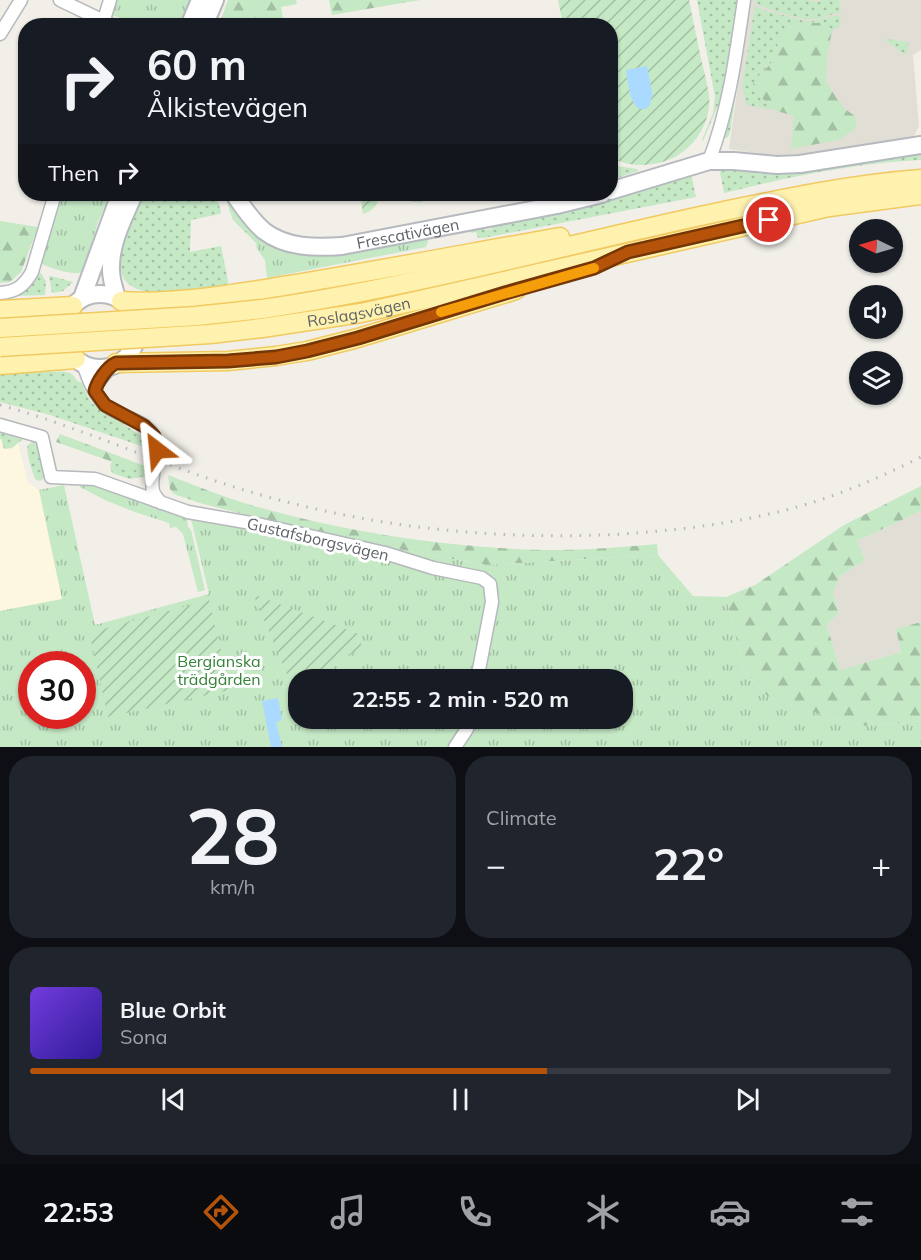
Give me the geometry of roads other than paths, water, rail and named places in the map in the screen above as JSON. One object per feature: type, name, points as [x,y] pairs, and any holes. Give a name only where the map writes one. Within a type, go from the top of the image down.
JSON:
[{"type":"main road","name":"Roslagsvägen","points":[[0,328],[196,316],[309,303],[398,286],[651,227],[806,194],[921,179]]},
{"type":"main road","name":"Roslagsvägen","points":[[0,347],[210,334],[262,328],[383,308],[829,207],[921,195]]},
{"type":"main road","points":[[829,207],[883,208],[921,205]]},
{"type":"main road","points":[[119,300],[150,302],[260,290],[580,233],[651,227]]},
{"type":"main road","points":[[114,364],[228,361],[276,357],[307,351],[594,268],[628,252]]},
{"type":"main road","points":[[0,310],[78,302]]},
{"type":"main road","points":[[0,365],[80,361]]},
{"type":"street","points":[[0,34],[21,0]]},
{"type":"street","points":[[60,0],[94,18]]},
{"type":"street","points":[[107,18],[110,0]]},
{"type":"street","points":[[192,18],[200,0]]},
{"type":"street","points":[[207,18],[215,0]]},
{"type":"street","points":[[710,161],[720,134],[730,92],[744,0]]},
{"type":"street","points":[[618,189],[710,161],[800,164],[921,146]]},
{"type":"street","points":[[0,292],[14,291],[27,281],[32,272],[53,201]]},
{"type":"street","points":[[117,201],[78,302],[66,317],[63,336],[68,349],[80,361],[89,383],[105,405],[144,426],[154,436],[157,450],[153,493],[160,503]]},
{"type":"street","points":[[119,300],[112,281],[113,246],[131,201]]},
{"type":"street","name":"Frescativägen","points":[[239,201],[265,231],[291,243],[324,248],[573,201]]},
{"type":"street","points":[[78,302],[91,295],[109,295],[128,307],[136,324],[134,343],[130,351],[114,364],[96,386],[95,391]]},
{"type":"street","points":[[80,361],[97,367],[114,364]]},
{"type":"street","name":"Gustafsborgsvägen","points":[[0,425],[42,437],[51,477],[95,479],[188,512],[262,525],[482,578],[490,584],[492,602],[479,669]]},
{"type":"street","points":[[136,494],[146,491],[153,479]]},
{"type":"street","points":[[455,747],[467,729]]},
{"type":"water","points":[[647,66],[653,97],[648,108],[639,109],[630,94],[626,70]]},
{"type":"water","points":[[278,698],[282,720],[276,722],[282,747],[271,747],[262,701]]},
{"type":"railway","points":[[0,405],[61,424],[213,480],[290,503],[384,522],[479,533],[574,536],[622,534],[732,522],[776,513],[829,497],[921,457]]},
{"type":"park label","name":"Bergianska trädgården","points":[[219,670]]}]
